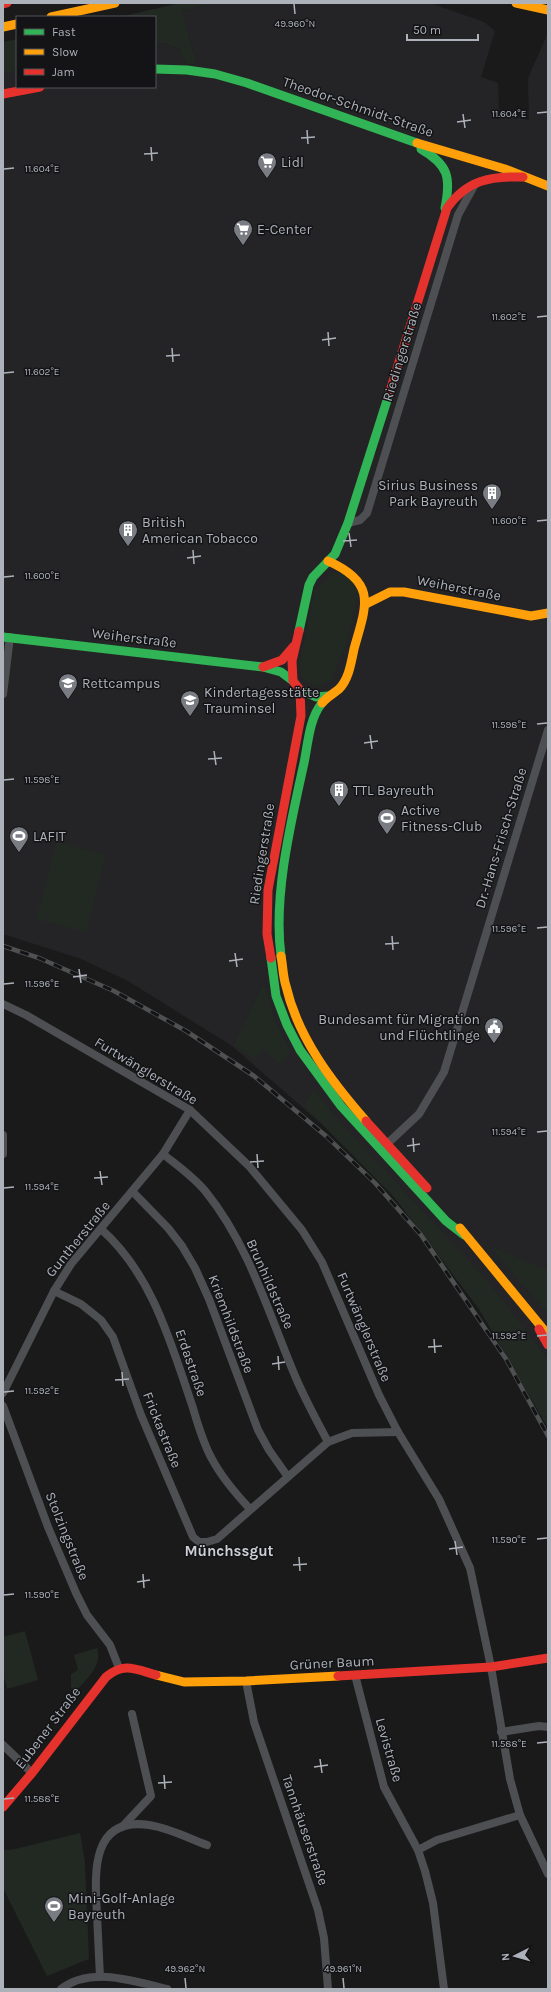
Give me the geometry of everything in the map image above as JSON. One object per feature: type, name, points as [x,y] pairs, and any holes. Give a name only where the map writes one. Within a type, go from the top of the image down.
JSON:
[{"type":"main road","points":[[3,4],[7,3]]},
{"type":"main road","points":[[56,16],[115,3]]},
{"type":"main road","points":[[516,3],[548,10]]},
{"type":"main road","points":[[3,27],[16,24]]},
{"type":"main road","name":"Theodor-Schmidt-Straße","points":[[156,69],[208,73],[247,83],[399,138],[505,169],[548,186]]},
{"type":"main road","points":[[3,94],[35,88]]},
{"type":"main road","points":[[399,138],[432,155],[445,168],[449,178],[449,187],[443,217]]},
{"type":"main road","name":"Riedingerstraße","points":[[293,681],[292,661],[309,585],[318,571],[328,562],[340,546],[443,217],[450,202],[477,182],[505,176],[523,177]]},
{"type":"main road","points":[[328,562],[351,572],[356,576],[364,593],[366,604]]},
{"type":"main road","name":"Weiherstraße","points":[[366,604],[390,592],[404,592],[531,616],[548,613]]},
{"type":"main road","name":"Riedingerstraße","points":[[366,604],[348,675],[339,688],[328,696],[318,708],[313,720],[285,864],[280,910],[281,949],[287,994],[306,1038],[328,1072],[349,1100],[452,1217],[464,1235],[548,1335]]},
{"type":"main road","name":"Weiherstraße","points":[[7,637],[263,667]]},
{"type":"main road","points":[[263,667],[282,660],[295,644]]},
{"type":"main road","points":[[263,667],[281,672],[293,681],[300,690],[316,697],[328,696]]},
{"type":"main road","points":[[263,667],[281,678],[289,687],[295,698],[301,716]]},
{"type":"main road","name":"Riedingerstraße","points":[[300,690],[301,716],[268,890],[267,934],[276,996],[287,1025],[300,1050],[341,1106],[446,1221],[464,1235]]},
{"type":"main road","points":[[285,799],[293,826]]},
{"type":"main road","points":[[532,1315],[548,1328]]},
{"type":"main road","points":[[532,1315],[548,1345]]},
{"type":"main road","name":"Grüner Baum","points":[[119,1668],[126,1667],[184,1682],[246,1681],[355,1676],[491,1667],[548,1658]]},
{"type":"main road","name":"Eubener Straße","points":[[3,1807],[32,1773],[100,1683],[109,1674],[119,1668]]},
{"type":"street","name":"Riedingerstraße","points":[[348,523],[360,520],[367,513],[458,215],[477,182]]},
{"type":"street","points":[[3,694],[7,637]]},
{"type":"street","name":"Dr.-Hans-Frisch-Straße","points":[[388,1144],[419,1114],[444,1072],[548,730]]},
{"type":"street","name":"Furtwänglerstraße","points":[[3,1004],[26,1014],[190,1110],[249,1166],[302,1230],[322,1262],[378,1395],[438,1499],[470,1568],[491,1667],[510,1779],[520,1815],[548,1874]]},
{"type":"street","name":"Guntherstraße","points":[[3,1393],[54,1290],[71,1264],[133,1192],[163,1154],[190,1110]]},
{"type":"street","points":[[3,1135],[3,1154]]},
{"type":"street","name":"Brunhildstraße","points":[[163,1154],[188,1174],[206,1192],[235,1238],[265,1300],[294,1373],[328,1442]]},
{"type":"street","name":"Kriemhildstraße","points":[[133,1192],[168,1228],[182,1246],[195,1268],[209,1299],[258,1430],[288,1477]]},
{"type":"street","name":"Erdastraße","points":[[101,1229],[116,1243],[145,1284],[166,1330],[211,1458],[236,1494],[250,1509]]},
{"type":"street","name":"Frickastraße","points":[[54,1290],[81,1304],[101,1320],[113,1337],[141,1415],[193,1537],[199,1542],[207,1542],[217,1539],[250,1509]]},
{"type":"street","name":"Stolzingstraße","points":[[3,1406],[48,1526],[76,1593],[87,1615],[110,1645],[119,1668]]},
{"type":"street","points":[[250,1509],[328,1442],[352,1433],[398,1432]]},
{"type":"street","name":"Levistraße","points":[[355,1676],[384,1787],[418,1850],[433,1903],[444,1989]]},
{"type":"street","name":"Tannhäuserstraße","points":[[246,1681],[254,1722],[318,1910],[324,1938],[328,1989]]},
{"type":"street","points":[[100,1977],[95,1879],[96,1858],[111,1834],[122,1827],[151,1796],[132,1714]]},
{"type":"street","points":[[501,1732],[539,1726],[548,1727]]},
{"type":"street","points":[[3,1745],[32,1773]]},
{"type":"street","points":[[418,1850],[437,1840],[520,1815]]},
{"type":"street","points":[[122,1827],[148,1825],[165,1829],[207,1845]]},
{"type":"street","points":[[61,1989],[67,1984],[83,1979],[100,1977],[124,1978],[148,1987],[167,1989]]},
{"type":"shaded area","points":[[180,3],[216,3],[182,11],[197,65],[186,64],[179,49],[164,43],[156,44],[156,16],[124,16]]},
{"type":"shaded area","points":[[216,3],[430,3],[484,22],[495,31],[481,77],[498,83],[499,112],[529,120],[528,78],[548,33],[548,1371],[386,1180],[232,1046],[128,981],[81,959],[3,934],[3,74],[16,71],[16,88],[156,88],[156,44],[164,43],[179,49],[186,64],[197,65],[182,11]]},
{"type":"shaded area","points":[[16,39],[16,71],[3,74],[3,42]]},
{"type":"shaded area","points":[[334,572],[345,573],[355,578],[358,595],[345,647],[331,680],[319,686],[308,683],[300,675],[299,664],[315,591]]},
{"type":"shaded area","points":[[57,842],[106,855],[86,932],[36,919]]},
{"type":"shaded area","points":[[264,983],[274,1019],[290,1052],[280,1064],[262,1050],[254,1059],[234,1045]]},
{"type":"shaded area","points":[[314,1089],[336,1118],[485,1278],[547,1358],[548,1428],[479,1309],[394,1197],[304,1106]]},
{"type":"shaded area","points":[[489,1246],[548,1270],[548,1313]]},
{"type":"shaded area","points":[[25,1631],[38,1680],[7,1689],[3,1674],[3,1637]]},
{"type":"shaded area","points":[[97,1648],[98,1660],[96,1666],[76,1691],[71,1688],[71,1674],[78,1670],[74,1655]]},
{"type":"shaded area","name":"Mini-Golf-Anlage Bayreuth","points":[[80,1833],[85,1863],[89,1959],[47,1976],[3,1888],[3,1850],[11,1850]]},
{"type":"railway","points":[[3,946],[39,958],[114,991],[186,1031],[254,1076],[326,1136],[375,1183],[421,1235],[506,1359],[548,1436]]},
{"type":"traffic: fast","points":[[156,69],[187,70],[215,74],[247,83],[417,143]]},
{"type":"traffic: fast","points":[[421,149],[437,161],[446,173],[448,188],[445,208]]},
{"type":"traffic: fast","points":[[299,631],[309,585],[313,577],[335,554],[348,523],[390,391]]},
{"type":"traffic: fast","points":[[3,637],[263,667],[281,672],[293,681]]},
{"type":"traffic: fast","points":[[300,690],[316,697],[328,696]]},
{"type":"traffic: fast","points":[[281,956],[279,909],[281,884],[289,834],[314,716],[322,703]]},
{"type":"traffic: fast","points":[[271,958],[276,996],[287,1025],[300,1050],[341,1106],[446,1221],[464,1235]]},
{"type":"traffic: slow","points":[[56,16],[115,3]]},
{"type":"traffic: slow","points":[[516,3],[548,10]]},
{"type":"traffic: slow","points":[[3,27],[16,24]]},
{"type":"traffic: slow","points":[[417,143],[505,169],[548,186]]},
{"type":"traffic: slow","points":[[322,703],[339,689],[347,676],[351,665],[364,608],[364,597],[361,587],[355,578],[344,569],[328,561]]},
{"type":"traffic: slow","points":[[366,604],[390,592],[404,592],[531,616],[548,613]]},
{"type":"traffic: slow","points":[[281,956],[285,983],[291,1005],[299,1024],[329,1075],[366,1121]]},
{"type":"traffic: slow","points":[[460,1228],[548,1335]]},
{"type":"traffic: slow","points":[[156,1675],[184,1682],[246,1681],[338,1676]]},
{"type":"traffic: jam","points":[[3,4],[7,3]]},
{"type":"traffic: jam","points":[[3,94],[35,88]]},
{"type":"traffic: jam","points":[[390,391],[447,208],[463,191],[480,182],[500,177],[523,177]]},
{"type":"traffic: jam","points":[[271,958],[267,934],[268,890],[301,716],[300,690],[293,681],[292,661],[299,631]]},
{"type":"traffic: jam","points":[[263,667],[282,660],[294,646]]},
{"type":"traffic: jam","points":[[366,1121],[427,1188]]},
{"type":"traffic: jam","points":[[539,1329],[548,1345]]},
{"type":"traffic: jam","points":[[338,1676],[491,1667],[548,1658]]},
{"type":"traffic: jam","points":[[3,1807],[32,1773],[106,1677],[112,1672],[124,1668],[136,1669],[156,1675]]},
{"type":"place","name":"Lidl","points":[[267,179]]},
{"type":"place","name":"E-Center","points":[[243,246]]},
{"type":"place","name":"Sirius Business Park Bayreuth","points":[[492,510]]},
{"type":"place","name":"British American Tobacco","points":[[128,547]]},
{"type":"place","name":"Rettcampus","points":[[68,700]]},
{"type":"place","name":"Kindertagesstätte Trauminsel","points":[[190,717]]},
{"type":"place","name":"TTL Bayreuth","points":[[339,807]]},
{"type":"place","name":"Active Fitness-Club","points":[[387,835]]},
{"type":"place","name":"LAFIT","points":[[19,853]]},
{"type":"place","name":"Bundesamt für Migration und Flüchtlinge","points":[[494,1044]]},
{"type":"place","name":"Mini-Golf-Anlage Bayreuth","points":[[54,1923]]},
{"type":"district","name":"Münchssgut","points":[[229,1551]]}]
